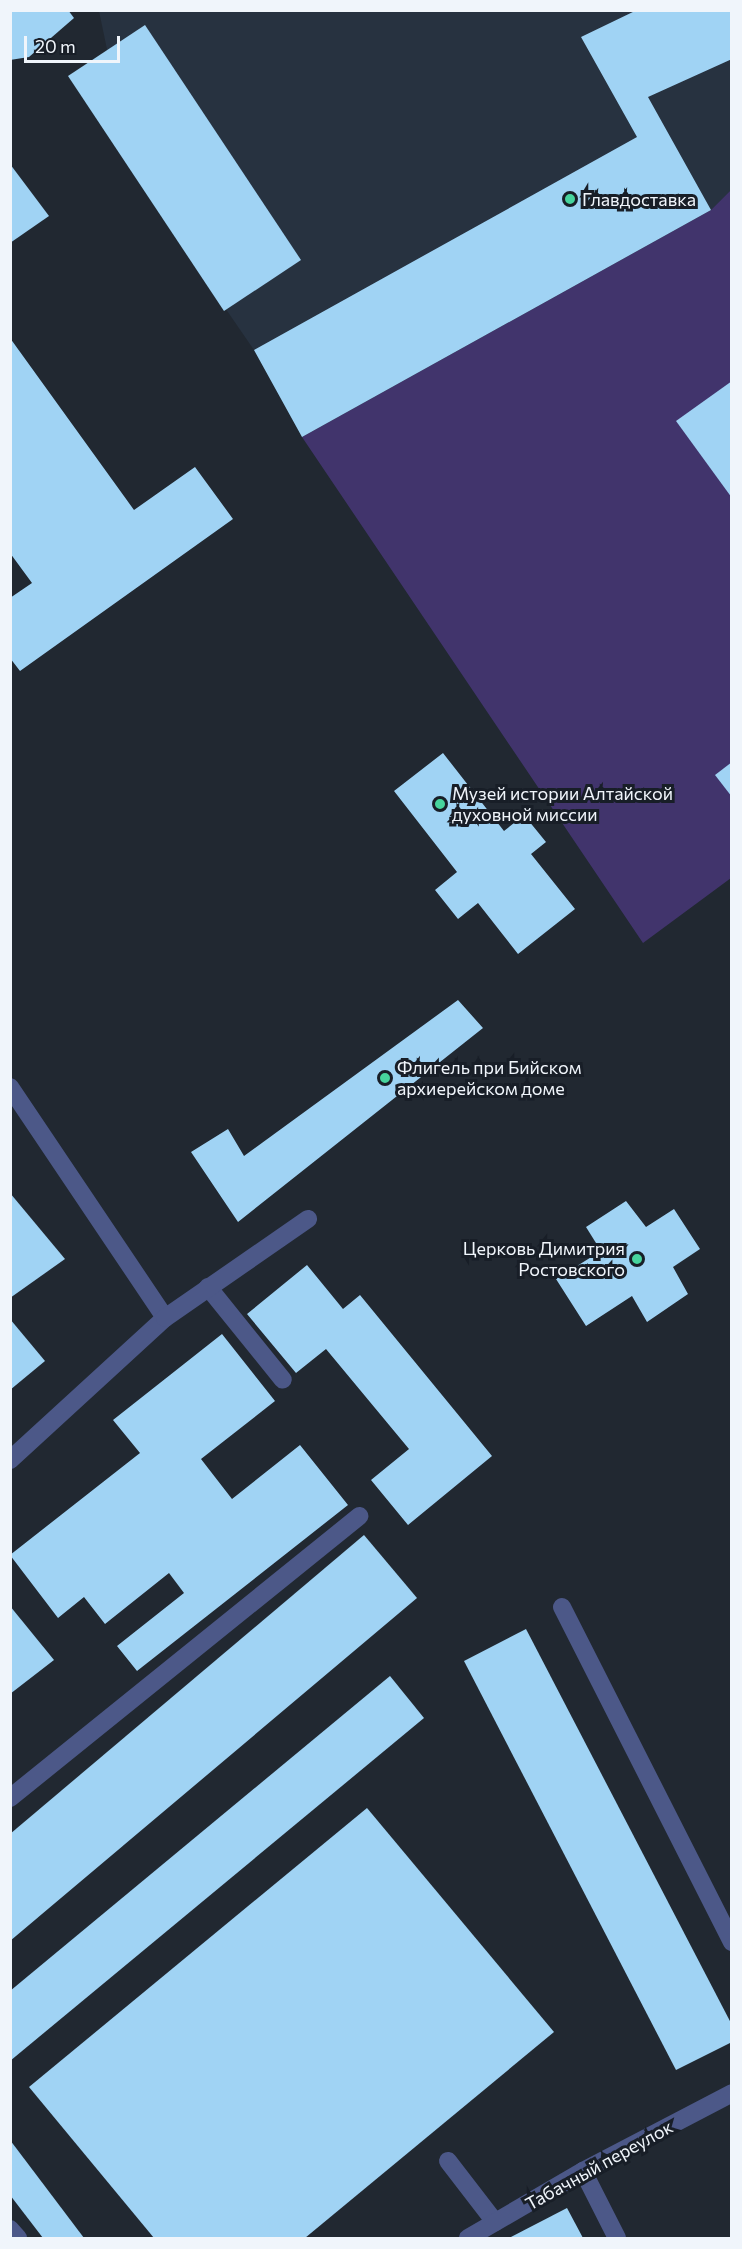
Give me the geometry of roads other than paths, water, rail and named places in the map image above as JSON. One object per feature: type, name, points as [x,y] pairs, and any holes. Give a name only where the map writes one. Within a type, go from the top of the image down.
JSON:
[{"type":"street","points":[[10,1087],[165,1318]]},
{"type":"street","points":[[10,1460],[165,1318],[308,1219]]},
{"type":"street","points":[[208,1287],[283,1380]]},
{"type":"street","points":[[10,1798],[359,1516]]},
{"type":"street","points":[[562,1607],[732,1942]]},
{"type":"street","name":"Табачный переулок","points":[[468,2238],[583,2171],[732,2093]]},
{"type":"street","points":[[448,2161],[495,2222]]},
{"type":"street","points":[[583,2171],[617,2238]]},
{"type":"street","points":[[10,2229],[18,2238]]},
{"type":"place","name":"Главдоставка","points":[[570,199]]},
{"type":"place","name":"Музей истории Алтайской духовной миссии","points":[[440,804]]},
{"type":"place","name":"Флигель при Бийском архиерейском доме","points":[[385,1078]]},
{"type":"place","name":"Церковь Димитрия Ростовского","points":[[637,1259]]}]
